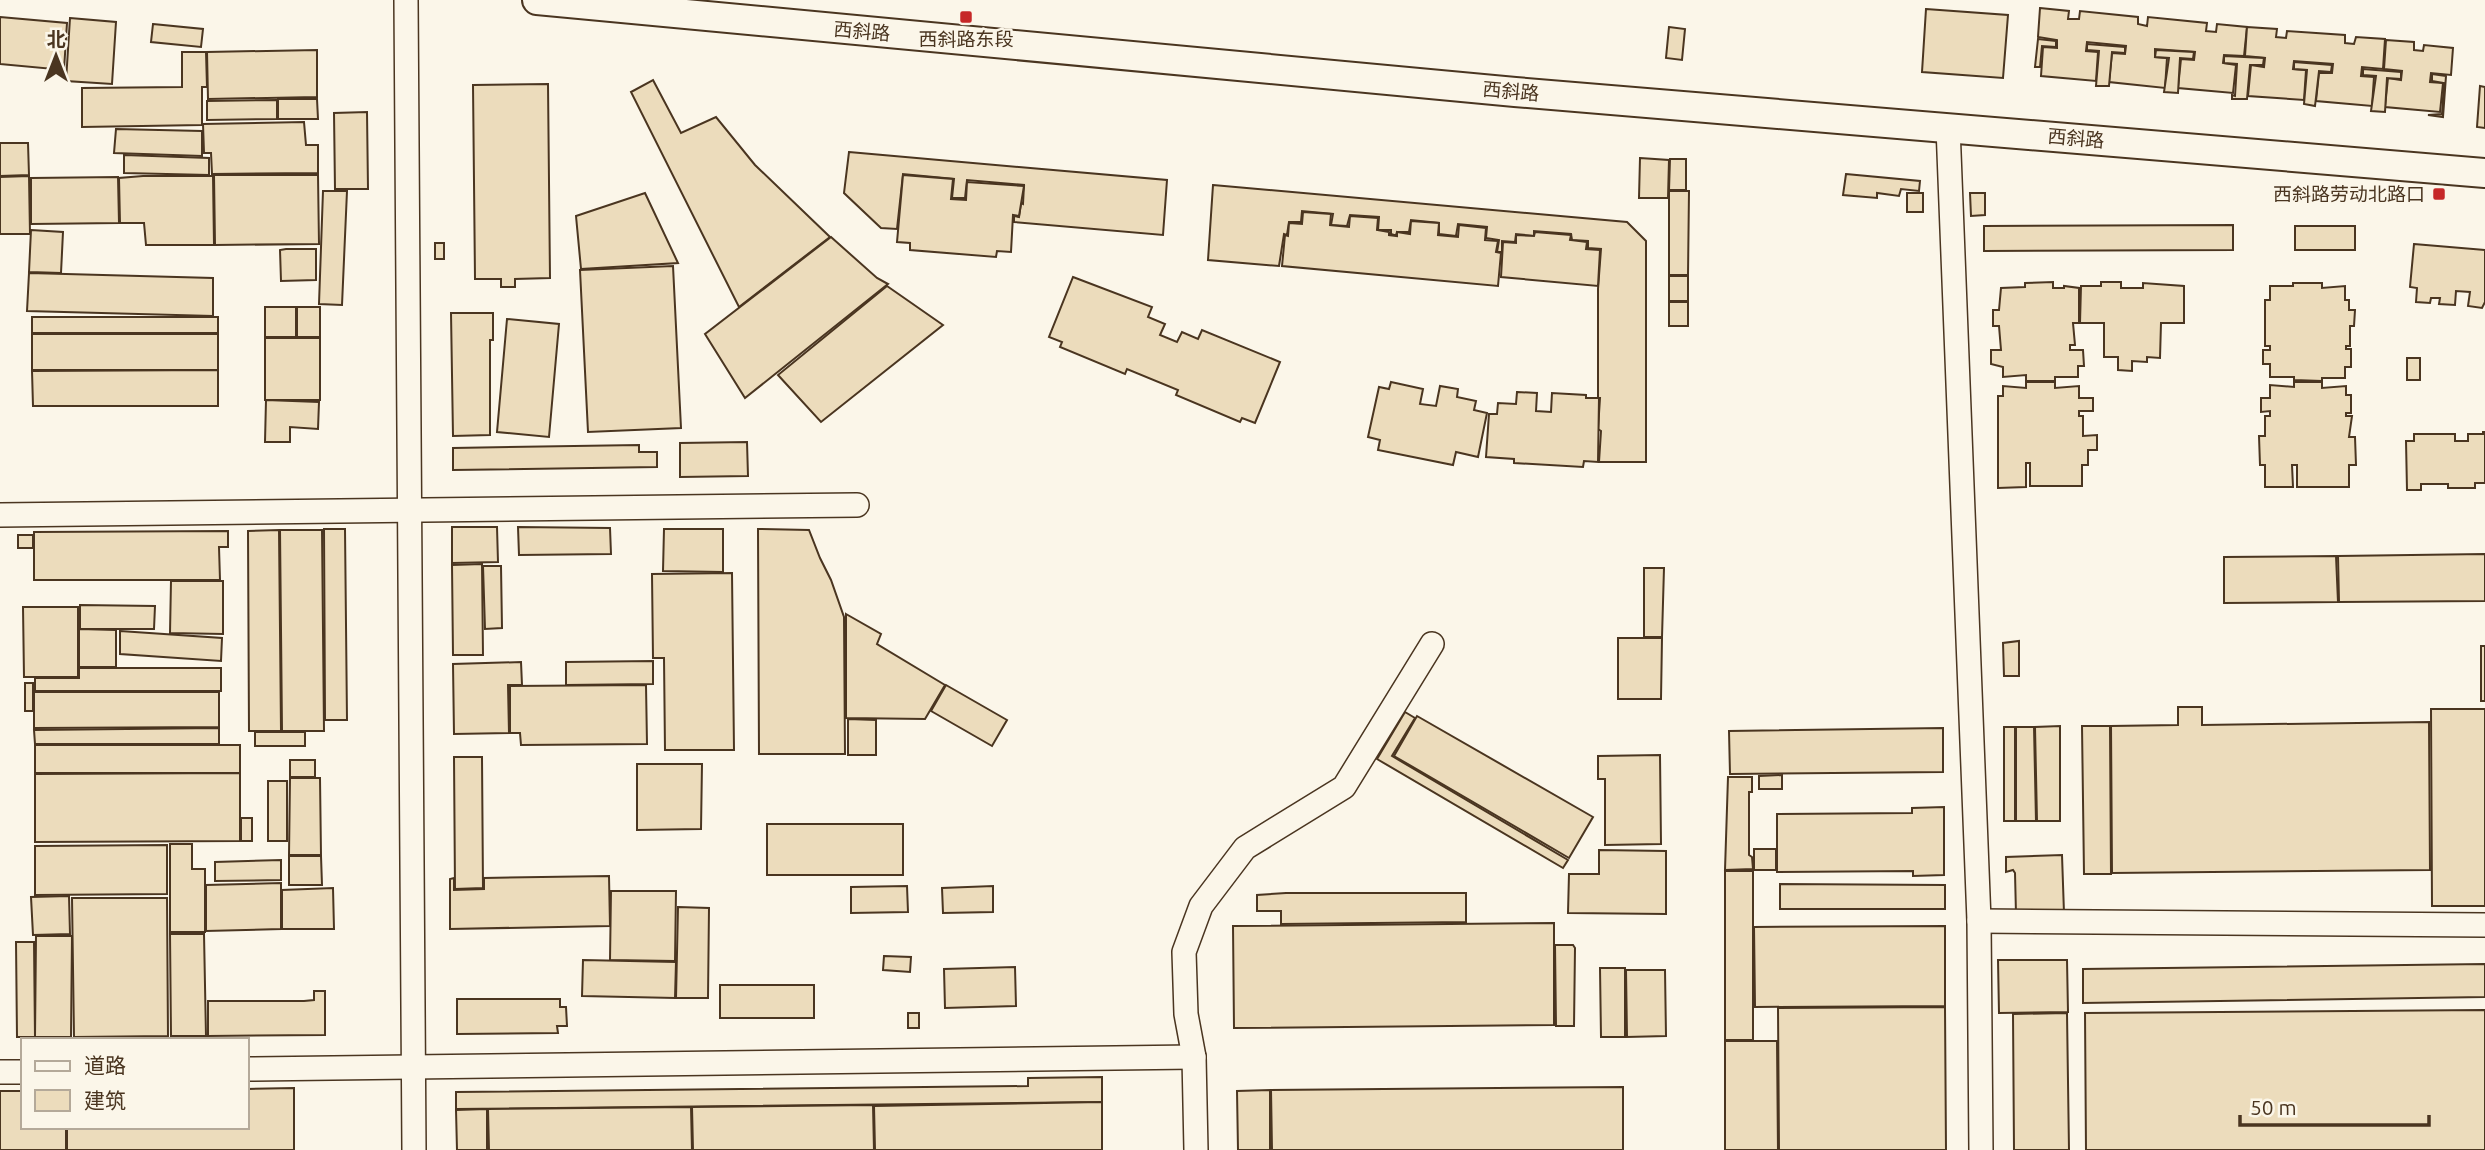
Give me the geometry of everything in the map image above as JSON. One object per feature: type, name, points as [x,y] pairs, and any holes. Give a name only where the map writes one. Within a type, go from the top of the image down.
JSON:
[{"type":"street","points":[[406,0],[414,1150]]},
{"type":"street","name":"西斜路","points":[[537,0],[1501,91],[2485,173]]},
{"type":"street","points":[[1948,127],[1979,921],[1981,1150]]},
{"type":"street","points":[[0,515],[857,505]]},
{"type":"street","points":[[1196,1150],[1194,1057],[1186,1013],[1184,952],[1201,906],[1245,848],[1344,787],[1432,645]]},
{"type":"street","points":[[1979,921],[2485,925]]},
{"type":"street","points":[[248,1069],[1194,1057]]},
{"type":"street","points":[[0,1072],[21,1072]]},
{"type":"building","points":[[2040,8],[2069,11],[2068,19],[2079,19],[2080,11],[2138,17],[2138,24],[2147,26],[2148,17],[2207,23],[2206,31],[2216,32],[2217,24],[2247,27],[2244,56],[2224,55],[2223,63],[2236,65],[2233,93],[2178,88],[2181,59],[2194,60],[2195,52],[2155,49],[2155,57],[2167,58],[2165,88],[2109,82],[2112,53],[2125,54],[2126,46],[2087,42],[2086,51],[2098,52],[2096,81],[2041,76],[2043,47],[2057,48],[2057,40],[2038,37]]},
{"type":"building","points":[[1926,9],[2008,15],[2003,78],[1922,72]]},
{"type":"building","points":[[0,17],[67,23],[64,70],[0,64]]},
{"type":"building","points":[[70,18],[116,22],[112,84],[66,81]]},
{"type":"building","points":[[153,24],[203,29],[201,47],[151,42]]},
{"type":"building","points":[[1669,27],[1685,29],[1682,60],[1666,58]]},
{"type":"building","points":[[2247,27],[2277,29],[2276,37],[2286,38],[2287,31],[2345,35],[2345,43],[2354,44],[2356,37],[2385,39],[2383,69],[2362,67],[2361,76],[2374,77],[2372,106],[2316,101],[2319,73],[2332,73],[2333,64],[2294,61],[2293,69],[2306,70],[2304,100],[2248,96],[2251,65],[2264,67],[2265,58],[2245,56]]},
{"type":"building","points":[[2038,39],[2056,41],[2056,47],[2042,46],[2040,67],[2035,67]]},
{"type":"building","points":[[2386,40],[2414,42],[2414,50],[2423,51],[2424,45],[2453,48],[2451,75],[2431,73],[2430,82],[2443,83],[2440,112],[2385,107],[2388,78],[2401,80],[2402,71],[2384,69]]},
{"type":"building","points":[[2087,44],[2125,47],[2125,53],[2112,52],[2109,86],[2096,86],[2099,51],[2087,50]]},
{"type":"building","points":[[317,50],[317,97],[208,99],[207,52]]},
{"type":"building","points":[[2156,50],[2194,52],[2193,59],[2180,58],[2178,93],[2164,92],[2169,58],[2155,57]]},
{"type":"building","points":[[182,52],[206,52],[207,87],[202,87],[202,125],[82,127],[82,88],[182,87]]},
{"type":"building","points":[[2224,56],[2264,58],[2263,65],[2250,65],[2247,99],[2232,99],[2232,95],[2235,96],[2237,64],[2224,63]]},
{"type":"building","points":[[2294,62],[2332,65],[2331,72],[2319,71],[2315,106],[2304,104],[2307,70],[2294,69]]},
{"type":"building","points":[[2363,69],[2401,72],[2401,79],[2387,78],[2385,112],[2371,111],[2376,76],[2363,75]]},
{"type":"building","points":[[2432,74],[2446,76],[2443,117],[2428,115],[2442,114],[2444,83],[2432,81]]},
{"type":"building","points":[[653,80],[681,133],[716,117],[755,165],[830,237],[739,307],[631,92]]},
{"type":"building","points":[[548,84],[550,278],[515,279],[515,287],[501,287],[501,279],[475,279],[473,85]]},
{"type":"building","points":[[2480,86],[2485,87],[2485,128],[2477,127]]},
{"type":"building","points":[[278,99],[317,99],[318,119],[278,119]]},
{"type":"building","points":[[277,100],[277,119],[207,120],[207,101]]},
{"type":"building","points":[[367,112],[368,189],[335,189],[334,113]]},
{"type":"building","points":[[304,122],[306,145],[318,145],[318,173],[212,174],[211,153],[204,153],[203,124]]},
{"type":"building","points":[[116,129],[202,131],[202,156],[114,153]]},
{"type":"building","points":[[0,143],[28,143],[29,175],[0,176]]},
{"type":"building","points":[[849,152],[1167,180],[1163,235],[1014,222],[1014,216],[1019,217],[1021,203],[1023,204],[1024,185],[967,180],[965,198],[952,198],[954,179],[903,174],[897,229],[881,228],[844,193]]},
{"type":"building","points":[[124,155],[209,158],[209,175],[124,173]]},
{"type":"building","points":[[1640,158],[1669,160],[1668,198],[1639,198]]},
{"type":"building","points":[[1670,159],[1686,159],[1686,190],[1669,190]]},
{"type":"building","points":[[1846,174],[1920,181],[1919,191],[1901,189],[1899,196],[1877,193],[1877,198],[1843,195]]},
{"type":"building","points":[[214,175],[318,175],[319,244],[215,245]]},
{"type":"building","points":[[903,175],[953,179],[951,199],[966,200],[967,182],[1024,186],[1019,216],[1013,215],[1011,252],[997,251],[996,257],[910,250],[910,243],[897,242]]},
{"type":"building","points":[[29,176],[30,234],[0,234],[0,177]]},
{"type":"building","points":[[213,176],[214,245],[146,245],[144,223],[120,223],[119,178]]},
{"type":"building","points":[[118,177],[119,223],[31,224],[31,178]]},
{"type":"building","points":[[1213,185],[1627,222],[1646,241],[1646,462],[1599,462],[1601,431],[1598,429],[1598,289],[1601,249],[1588,248],[1588,241],[1572,240],[1571,234],[1534,231],[1534,236],[1516,234],[1515,242],[1502,241],[1502,252],[1497,252],[1499,240],[1486,238],[1487,227],[1458,224],[1456,236],[1439,234],[1439,223],[1411,220],[1409,232],[1397,232],[1394,235],[1391,230],[1378,230],[1379,217],[1350,215],[1347,226],[1331,225],[1333,214],[1302,211],[1301,222],[1289,222],[1287,235],[1284,234],[1279,266],[1208,260]]},
{"type":"building","points":[[323,191],[347,191],[342,305],[319,304]]},
{"type":"building","points":[[1669,191],[1689,191],[1688,275],[1669,275]]},
{"type":"building","points":[[645,193],[678,263],[581,269],[576,216]]},
{"type":"building","points":[[1907,193],[1923,193],[1923,212],[1907,212]]},
{"type":"building","points":[[1970,193],[1985,193],[1985,215],[1971,216]]},
{"type":"building","points":[[1303,212],[1331,214],[1330,225],[1349,227],[1350,216],[1378,218],[1377,230],[1397,236],[1397,232],[1410,234],[1411,221],[1439,223],[1438,235],[1458,237],[1459,225],[1486,228],[1485,240],[1498,241],[1496,252],[1501,253],[1498,286],[1282,266],[1289,223],[1302,224]]},
{"type":"building","points":[[2233,225],[2233,250],[1984,251],[1984,226]]},
{"type":"building","points":[[2295,226],[2355,226],[2355,250],[2295,250]]},
{"type":"building","points":[[31,230],[63,232],[61,273],[29,272]]},
{"type":"building","points":[[1535,232],[1571,235],[1570,240],[1587,242],[1586,249],[1600,250],[1598,286],[1501,277],[1503,242],[1516,243],[1516,235],[1534,236]]},
{"type":"building","points":[[831,237],[877,278],[888,284],[745,398],[705,334]]},
{"type":"building","points":[[435,243],[444,243],[444,259],[435,259]]},
{"type":"building","points":[[2414,244],[2485,250],[2485,302],[2482,308],[2468,306],[2470,292],[2456,291],[2455,305],[2439,304],[2440,298],[2431,298],[2430,303],[2416,302],[2417,288],[2410,287]]},
{"type":"building","points":[[316,249],[316,280],[281,281],[280,250]]},
{"type":"building","points":[[673,266],[681,428],[588,432],[580,270]]},
{"type":"building","points":[[29,273],[213,278],[213,316],[27,311]]},
{"type":"building","points":[[1669,276],[1688,276],[1688,301],[1669,301]]},
{"type":"building","points":[[1073,277],[1152,307],[1148,317],[1165,324],[1160,335],[1177,342],[1182,332],[1198,339],[1202,330],[1280,362],[1255,423],[1242,418],[1240,422],[1176,395],[1178,390],[1127,369],[1125,374],[1060,347],[1062,342],[1049,337]]},
{"type":"building","points":[[2053,282],[2053,288],[2079,288],[2079,323],[2073,323],[2075,345],[2070,345],[2070,350],[2083,350],[2084,366],[2078,366],[2078,377],[2055,377],[2055,381],[2026,381],[2026,375],[2003,377],[2003,367],[1991,364],[1991,350],[2001,350],[1999,326],[1993,326],[1993,310],[1999,310],[2001,288],[2025,287],[2025,283]]},
{"type":"building","points":[[2101,282],[2121,282],[2121,288],[2143,288],[2143,283],[2184,286],[2184,323],[2161,323],[2160,358],[2147,357],[2147,362],[2132,361],[2132,371],[2118,370],[2118,357],[2104,357],[2104,323],[2080,323],[2081,286],[2101,286]]},
{"type":"building","points":[[2293,283],[2322,283],[2322,288],[2345,286],[2345,300],[2349,300],[2349,310],[2355,310],[2354,326],[2350,326],[2350,346],[2346,346],[2346,349],[2351,349],[2351,367],[2345,367],[2345,378],[2322,378],[2322,381],[2270,377],[2270,364],[2263,364],[2263,350],[2270,350],[2270,346],[2265,346],[2265,300],[2270,300],[2270,286],[2293,286]]},
{"type":"building","points":[[887,286],[943,325],[821,422],[778,375]]},
{"type":"building","points":[[1669,302],[1688,302],[1688,326],[1669,326]]},
{"type":"building","points":[[265,307],[296,307],[296,337],[265,337]]},
{"type":"building","points":[[297,307],[320,307],[320,337],[297,337]]},
{"type":"building","points":[[451,313],[493,313],[493,340],[490,340],[490,435],[453,436]]},
{"type":"building","points":[[32,317],[218,317],[218,333],[32,333]]},
{"type":"building","points":[[507,319],[559,324],[549,437],[497,432]]},
{"type":"building","points":[[32,334],[218,334],[218,370],[32,370]]},
{"type":"building","points":[[265,338],[320,338],[320,400],[265,400]]},
{"type":"building","points":[[2407,358],[2420,358],[2420,380],[2407,380]]},
{"type":"building","points":[[218,370],[218,406],[33,406],[32,371]]},
{"type":"building","points":[[1391,382],[1423,389],[1420,404],[1436,406],[1440,386],[1458,389],[1457,397],[1476,401],[1474,410],[1487,413],[1478,457],[1456,452],[1453,465],[1378,450],[1380,440],[1368,437],[1379,387],[1389,389]]},
{"type":"building","points":[[2026,382],[2055,382],[2055,388],[2079,386],[2079,398],[2093,398],[2093,411],[2079,411],[2079,416],[2083,416],[2083,436],[2097,435],[2097,450],[2088,450],[2088,465],[2082,465],[2082,486],[2030,486],[2030,463],[2026,463],[2026,487],[1998,488],[1998,396],[2003,396],[2003,386],[2026,388]]},
{"type":"building","points":[[2294,382],[2322,382],[2322,388],[2346,386],[2346,395],[2351,395],[2351,413],[2346,413],[2346,416],[2352,416],[2349,437],[2355,437],[2356,465],[2349,465],[2349,487],[2297,487],[2297,465],[2292,465],[2293,487],[2265,487],[2265,465],[2260,465],[2259,436],[2265,436],[2265,416],[2270,416],[2270,411],[2261,412],[2261,398],[2270,398],[2270,385],[2294,387]]},
{"type":"building","points":[[1517,392],[1537,393],[1536,411],[1551,412],[1552,393],[1599,398],[1598,462],[1584,461],[1583,467],[1514,463],[1514,459],[1486,457],[1489,414],[1497,414],[1498,403],[1516,404]]},
{"type":"building","points":[[266,400],[319,402],[318,429],[290,427],[290,442],[265,442]]},
{"type":"building","points":[[2483,432],[2485,483],[2475,483],[2475,488],[2421,484],[2421,490],[2407,490],[2406,441],[2414,441],[2414,434],[2455,434],[2455,441],[2468,441],[2468,434]]},
{"type":"building","points":[[747,442],[748,476],[680,477],[680,443]]},
{"type":"building","points":[[639,445],[639,452],[657,452],[657,467],[453,470],[453,448]]},
{"type":"building","points":[[452,527],[497,527],[498,562],[452,563]]},
{"type":"building","points":[[518,527],[610,528],[611,554],[519,555]]},
{"type":"building","points":[[324,529],[345,529],[347,720],[325,720]]},
{"type":"building","points":[[664,529],[723,529],[723,572],[663,571]]},
{"type":"building","points":[[758,529],[809,530],[831,580],[844,617],[845,754],[759,754]]},
{"type":"building","points":[[279,530],[281,731],[249,731],[248,531]]},
{"type":"building","points":[[280,530],[322,530],[324,731],[282,731]]},
{"type":"building","points":[[228,531],[228,547],[219,547],[220,580],[34,580],[34,532]]},
{"type":"building","points":[[18,535],[33,535],[33,548],[18,548]]},
{"type":"building","points":[[2485,554],[2485,601],[2339,602],[2338,556]]},
{"type":"building","points":[[2336,556],[2338,602],[2224,603],[2224,557]]},
{"type":"building","points":[[482,564],[483,655],[453,655],[452,565]]},
{"type":"building","points":[[483,566],[501,566],[502,628],[485,629]]},
{"type":"building","points":[[1644,568],[1664,568],[1662,637],[1644,637]]},
{"type":"building","points":[[732,573],[734,750],[665,750],[664,658],[653,658],[652,574]]},
{"type":"building","points":[[171,581],[223,581],[223,634],[170,633]]},
{"type":"building","points":[[80,605],[155,606],[154,629],[80,629]]},
{"type":"building","points":[[23,607],[78,607],[78,677],[24,677]]},
{"type":"building","points":[[846,614],[881,634],[877,644],[945,685],[925,719],[846,718]]},
{"type":"building","points":[[79,629],[116,630],[116,667],[79,667]]},
{"type":"building","points":[[120,631],[222,638],[221,661],[120,654]]},
{"type":"building","points":[[1618,638],[1662,638],[1661,699],[1618,699]]},
{"type":"building","points":[[2019,641],[2019,676],[2004,676],[2003,643]]},
{"type":"building","points":[[2481,646],[2485,646],[2485,701],[2481,701]]},
{"type":"building","points":[[653,661],[653,684],[566,685],[566,662]]},
{"type":"building","points":[[521,662],[522,685],[508,685],[509,733],[454,734],[453,664]]},
{"type":"building","points":[[79,668],[221,668],[221,691],[35,691],[35,678],[79,678]]},
{"type":"building","points":[[25,683],[33,683],[33,711],[25,711]]},
{"type":"building","points":[[646,685],[647,744],[521,745],[520,733],[510,733],[510,686]]},
{"type":"building","points":[[946,685],[1007,720],[992,746],[931,711]]},
{"type":"building","points":[[34,692],[219,692],[219,727],[34,728]]},
{"type":"building","points":[[2178,707],[2202,707],[2202,725],[2429,722],[2430,870],[2112,873],[2111,726],[2178,725]]},
{"type":"building","points":[[2431,709],[2485,709],[2485,906],[2432,906]]},
{"type":"building","points":[[1405,712],[1415,718],[1392,756],[1568,860],[1563,868],[1377,759]]},
{"type":"building","points":[[1417,716],[1593,817],[1569,858],[1394,756]]},
{"type":"building","points":[[848,719],[876,720],[876,755],[848,755]]},
{"type":"building","points":[[2060,726],[2060,821],[2037,821],[2035,727]]},
{"type":"building","points":[[2082,726],[2110,726],[2111,874],[2084,874]]},
{"type":"building","points":[[2004,727],[2015,727],[2015,821],[2004,821]]},
{"type":"building","points":[[2016,727],[2034,727],[2036,821],[2016,821]]},
{"type":"building","points":[[219,728],[219,744],[35,744],[34,730]]},
{"type":"building","points":[[1943,728],[1943,772],[1730,774],[1729,731]]},
{"type":"building","points":[[255,732],[305,732],[305,746],[255,746]]},
{"type":"building","points":[[35,745],[240,745],[240,773],[35,773]]},
{"type":"building","points":[[1660,755],[1661,844],[1605,845],[1605,779],[1598,779],[1598,756]]},
{"type":"building","points":[[454,757],[482,757],[483,888],[455,889]]},
{"type":"building","points":[[290,760],[315,760],[315,777],[290,777]]},
{"type":"building","points":[[637,764],[702,764],[701,829],[637,830]]},
{"type":"building","points":[[240,773],[240,841],[35,842],[35,774]]},
{"type":"building","points":[[1782,775],[1782,789],[1759,789],[1759,776]]},
{"type":"building","points":[[1728,777],[1752,777],[1752,792],[1749,792],[1749,855],[1752,857],[1753,869],[1725,870]]},
{"type":"building","points":[[290,778],[320,778],[321,855],[289,855]]},
{"type":"building","points":[[268,781],[287,781],[287,841],[268,841]]},
{"type":"building","points":[[1944,807],[1944,875],[1913,876],[1913,871],[1777,872],[1777,814],[1912,813],[1912,808]]},
{"type":"building","points":[[241,818],[252,818],[252,841],[241,841]]},
{"type":"building","points":[[767,824],[903,824],[903,875],[767,875]]},
{"type":"building","points":[[170,844],[192,844],[192,869],[205,869],[205,932],[170,932]]},
{"type":"building","points":[[167,845],[167,894],[35,895],[35,846]]},
{"type":"building","points":[[1754,849],[1776,849],[1776,870],[1754,870]]},
{"type":"building","points":[[1599,850],[1666,851],[1666,914],[1568,913],[1569,874],[1599,874]]},
{"type":"building","points":[[2062,855],[2064,913],[2016,914],[2015,873],[2013,870],[2006,872],[2006,857]]},
{"type":"building","points":[[289,856],[321,856],[322,885],[289,885]]},
{"type":"building","points":[[281,860],[281,880],[215,881],[215,862]]},
{"type":"building","points":[[1725,871],[1753,871],[1753,1040],[1725,1040]]},
{"type":"building","points":[[609,876],[610,926],[450,929],[450,879],[454,878],[454,890],[484,889],[484,878]]},
{"type":"building","points":[[281,883],[281,929],[206,931],[206,885]]},
{"type":"building","points":[[1780,884],[1945,885],[1945,909],[1780,909]]},
{"type":"building","points":[[907,886],[908,912],[851,913],[851,887]]},
{"type":"building","points":[[993,886],[993,912],[943,913],[942,888]]},
{"type":"building","points":[[333,888],[334,929],[282,929],[282,890]]},
{"type":"building","points":[[611,891],[676,891],[675,961],[610,960]]},
{"type":"building","points":[[1466,893],[1466,922],[1281,924],[1281,911],[1257,911],[1257,895]]},
{"type":"building","points":[[69,896],[70,934],[33,935],[31,897]]},
{"type":"building","points":[[72,898],[167,898],[168,1036],[74,1037]]},
{"type":"building","points":[[678,907],[709,908],[708,998],[676,998]]},
{"type":"building","points":[[1554,923],[1554,1025],[1234,1028],[1233,926]]},
{"type":"building","points":[[1945,926],[1945,1006],[1755,1007],[1754,927]]},
{"type":"building","points":[[170,934],[204,934],[206,1036],[171,1036]]},
{"type":"building","points":[[36,936],[72,936],[71,1037],[35,1037]]},
{"type":"building","points":[[16,942],[34,942],[35,1037],[17,1037]]},
{"type":"building","points":[[1555,945],[1573,945],[1575,948],[1574,1026],[1556,1026]]},
{"type":"building","points":[[884,956],[911,957],[910,972],[883,970]]},
{"type":"building","points":[[583,960],[676,962],[675,998],[582,996]]},
{"type":"building","points":[[1998,960],[2067,960],[2068,1012],[1999,1013]]},
{"type":"building","points":[[2485,964],[2485,997],[2083,1003],[2083,969]]},
{"type":"building","points":[[1015,967],[1016,1006],[945,1008],[944,969]]},
{"type":"building","points":[[1600,968],[1625,968],[1625,1037],[1601,1037]]},
{"type":"building","points":[[1626,970],[1665,970],[1666,1036],[1627,1037]]},
{"type":"building","points":[[720,985],[814,985],[814,1018],[720,1018]]},
{"type":"building","points":[[314,991],[325,991],[325,1035],[208,1036],[208,1001],[304,1001],[314,1000]]},
{"type":"building","points":[[457,999],[560,999],[560,1007],[566,1007],[567,1026],[557,1026],[558,1033],[457,1034]]},
{"type":"building","points":[[1945,1007],[1946,1150],[1779,1150],[1778,1008]]},
{"type":"building","points":[[2485,1010],[2485,1150],[2086,1150],[2085,1013]]},
{"type":"building","points":[[908,1013],[919,1013],[919,1028],[908,1028]]},
{"type":"building","points":[[2067,1013],[2069,1150],[2014,1150],[2013,1014]]},
{"type":"building","points":[[1725,1041],[1777,1041],[1778,1150],[1725,1150]]},
{"type":"building","points":[[1102,1077],[1102,1102],[456,1109],[456,1092],[1028,1086],[1028,1078]]},
{"type":"building","points":[[1623,1087],[1623,1150],[1272,1150],[1271,1090]]},
{"type":"building","points":[[294,1088],[294,1150],[67,1150],[67,1129],[248,1129],[248,1089]]},
{"type":"building","points":[[1270,1090],[1270,1150],[1238,1150],[1237,1091]]},
{"type":"building","points":[[0,1091],[21,1091],[21,1129],[66,1129],[66,1150],[0,1150]]},
{"type":"building","points":[[1102,1102],[1102,1150],[875,1150],[874,1106]]},
{"type":"building","points":[[873,1105],[874,1150],[693,1150],[692,1107]]},
{"type":"building","points":[[691,1107],[692,1150],[489,1150],[488,1109]]},
{"type":"building","points":[[487,1109],[487,1150],[457,1150],[456,1110]]},
{"type":"place","name":"西斜路东段","points":[[966,17]]},
{"type":"place","name":"西斜路劳动北路口","points":[[2439,194]]}]
